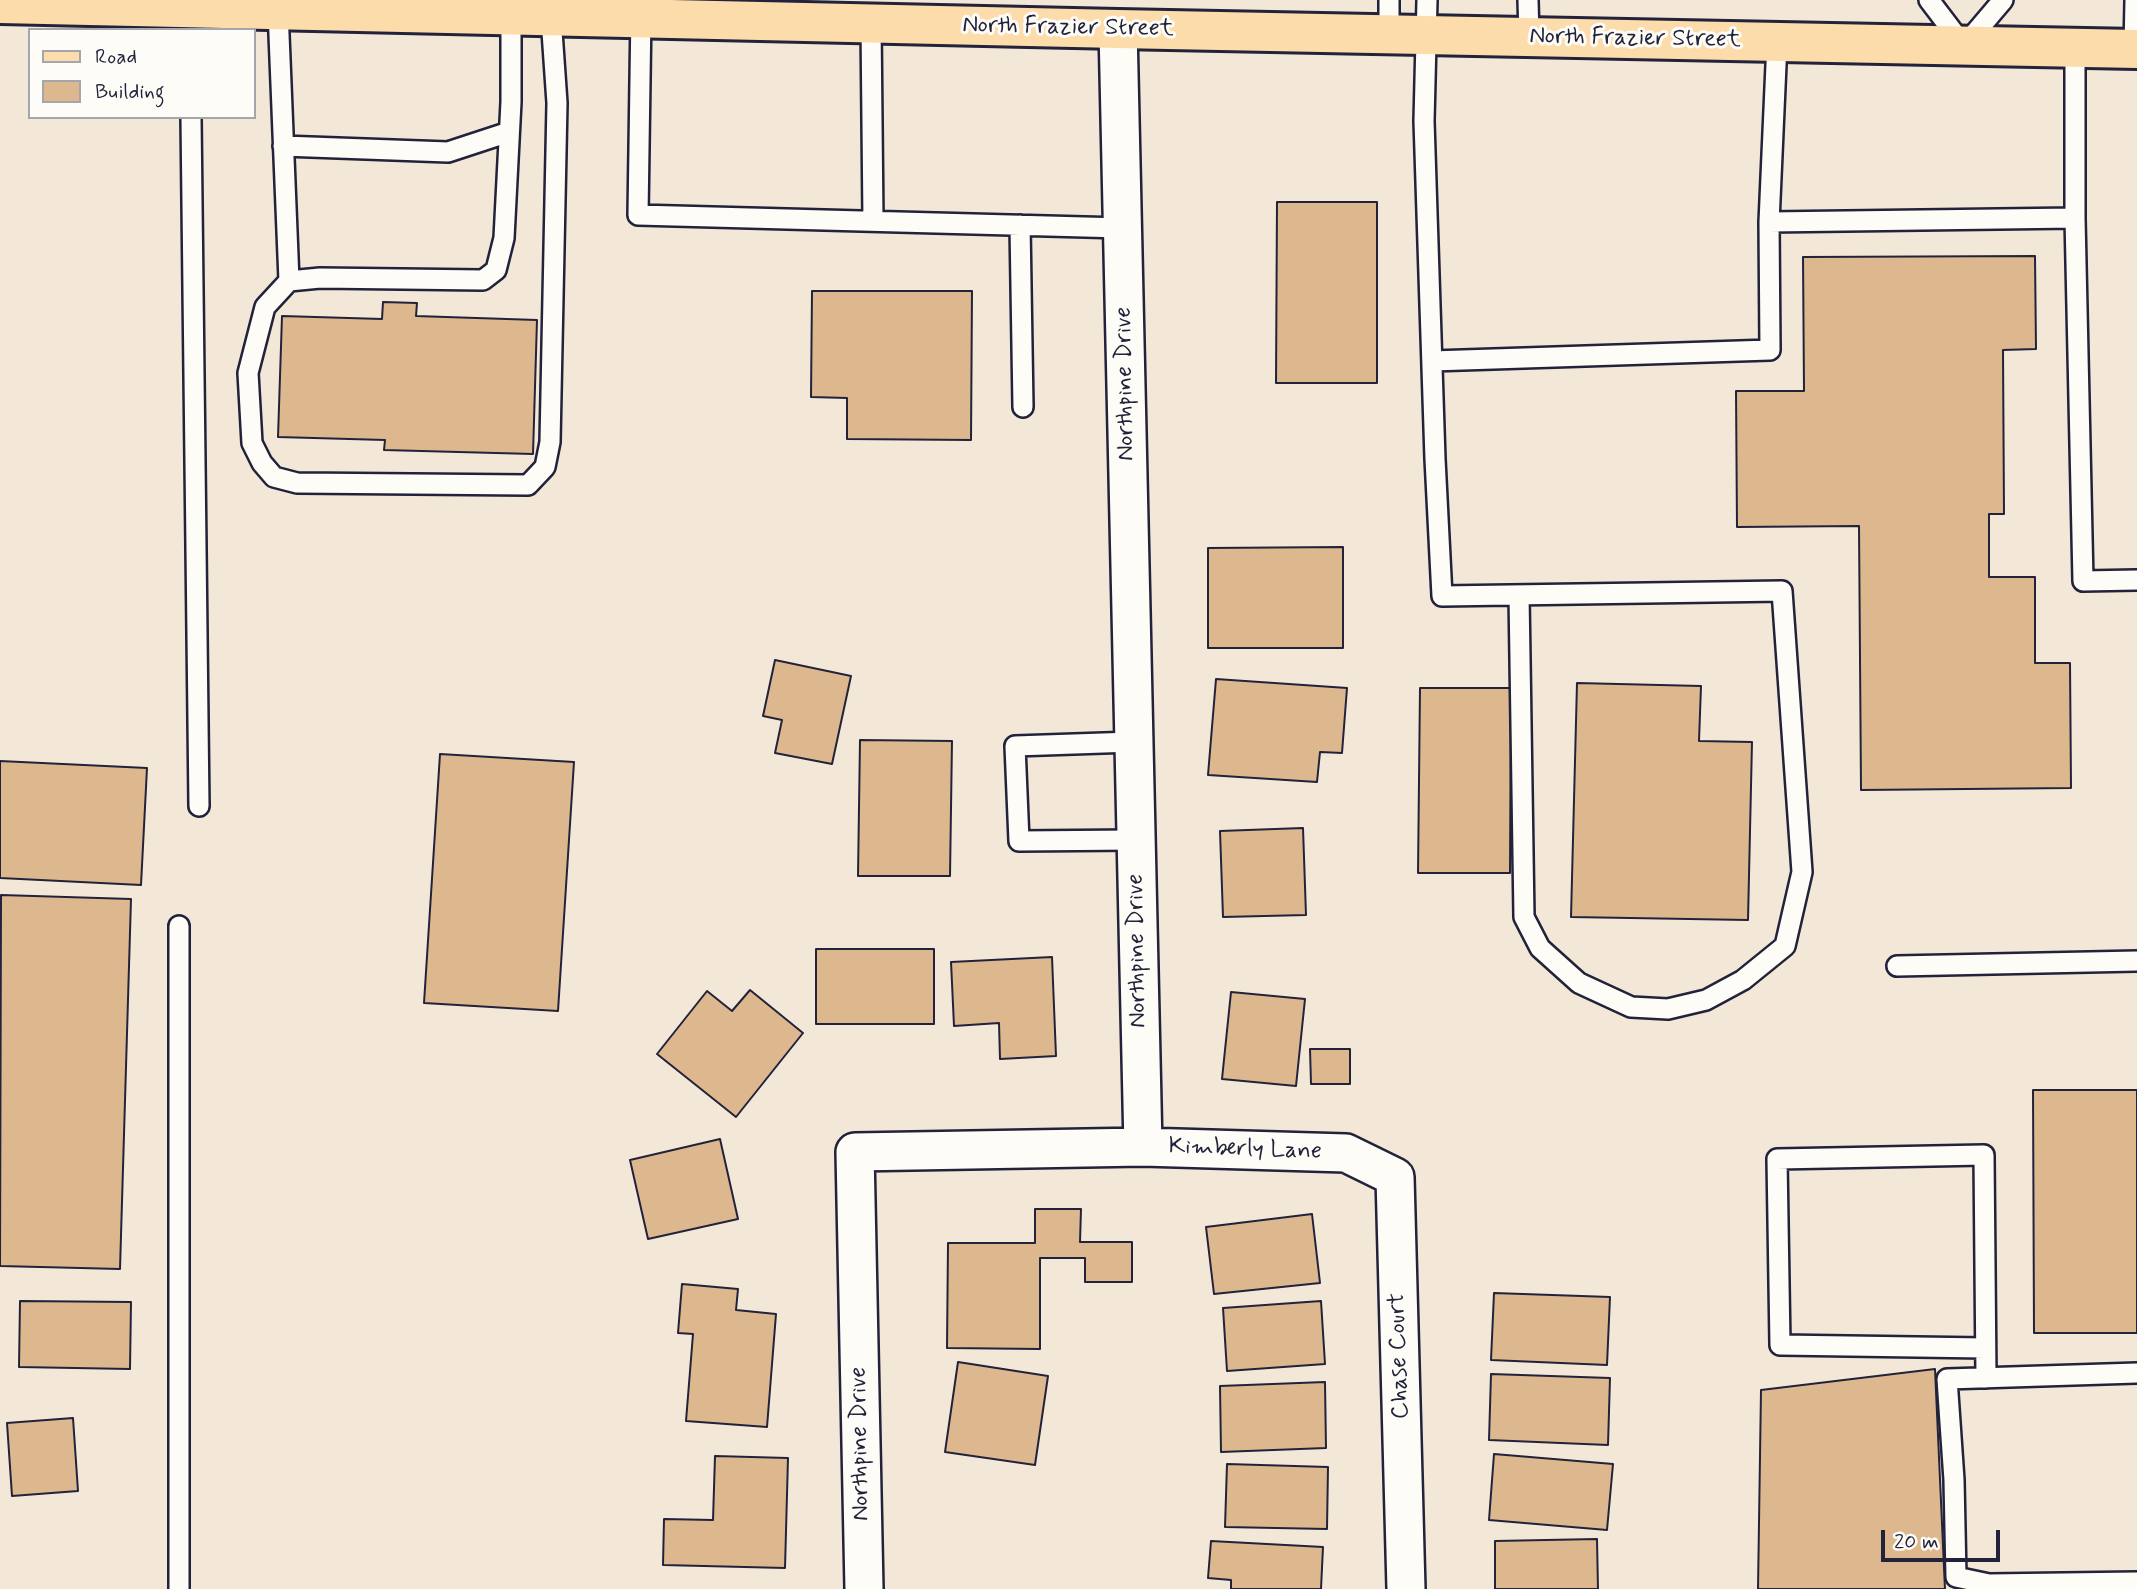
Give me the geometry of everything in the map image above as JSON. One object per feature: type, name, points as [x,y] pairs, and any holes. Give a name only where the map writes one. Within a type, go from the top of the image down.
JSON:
[{"type":"main road","name":"North Frazier Street","points":[[17,3],[136,4],[186,19],[278,10],[551,17],[641,9],[792,11],[1118,29],[1389,17],[1528,19],[1777,42],[2135,49]]},
{"type":"street","name":"Northpine Drive","points":[[864,1589],[855,1152],[1143,1147],[1118,29]]},
{"type":"street","name":"Kimberly Lane","points":[[1143,1147],[1346,1153]]},
{"type":"street","name":"Chase Court","points":[[1346,1153],[1395,1177],[1406,1589]]},
{"type":"lane","points":[[1929,0],[1964,46],[2003,0]]},
{"type":"lane","points":[[2135,0],[2135,49]]},
{"type":"lane","points":[[641,9],[638,215],[1122,228]]},
{"type":"lane","points":[[278,10],[289,281]]},
{"type":"lane","points":[[511,15],[504,238],[496,270],[483,280],[320,278],[289,281],[265,307],[248,373],[251,443],[274,477],[298,483],[528,485],[545,467],[550,442],[558,103],[551,17]]},
{"type":"lane","points":[[873,221],[895,16]]},
{"type":"lane","points":[[1427,18],[1424,121],[1442,596],[1783,591],[1802,872],[1785,946],[1743,980],[1706,1000],[1668,1009],[1631,1007],[1579,983],[1540,948],[1524,917],[1519,595]]},
{"type":"lane","points":[[1432,361],[1770,350],[1769,222],[1777,42]]},
{"type":"lane","points":[[2075,48],[2075,218],[2082,581],[2137,580]]},
{"type":"lane","points":[[191,119],[199,806]]},
{"type":"lane","points":[[283,146],[448,152],[509,132]]},
{"type":"lane","points":[[1769,222],[2075,218]]},
{"type":"lane","points":[[1020,225],[1023,407]]},
{"type":"lane","points":[[1133,742],[1016,746],[1018,841],[1135,840]]},
{"type":"lane","points":[[179,926],[179,1589]]},
{"type":"lane","points":[[1897,966],[2137,961]]},
{"type":"lane","points":[[1985,1349],[1780,1345],[1777,1159],[1984,1155],[1986,1378]]},
{"type":"lane","points":[[2137,1373],[1947,1379],[1954,1480],[1956,1577],[1989,1584],[2137,1582]]},
{"type":"building","points":[[1277,202],[1377,202],[1377,383],[1276,383]]},
{"type":"building","points":[[2035,256],[2036,349],[2003,350],[2004,514],[1989,514],[1989,577],[2035,577],[2035,663],[2070,663],[2071,788],[1861,790],[1859,526],[1737,527],[1736,391],[1804,391],[1803,257]]},
{"type":"building","points":[[812,291],[972,291],[971,440],[847,439],[847,398],[811,397]]},
{"type":"building","points":[[383,302],[417,303],[416,316],[537,320],[533,454],[384,450],[385,440],[278,437],[282,316],[382,319]]},
{"type":"building","points":[[1343,547],[1343,648],[1208,648],[1208,548]]},
{"type":"building","points":[[775,660],[851,676],[832,764],[775,753],[782,720],[763,716]]},
{"type":"building","points":[[1216,679],[1347,688],[1342,753],[1320,752],[1317,782],[1208,775]]},
{"type":"building","points":[[1577,683],[1701,686],[1699,741],[1752,742],[1748,920],[1571,917]]},
{"type":"building","points":[[1420,688],[1511,688],[1510,873],[1418,873]]},
{"type":"building","points":[[860,740],[952,741],[950,876],[858,876]]},
{"type":"building","points":[[440,754],[574,762],[558,1011],[424,1003]]},
{"type":"building","points":[[0,761],[147,768],[141,885],[0,878]]},
{"type":"building","points":[[1303,828],[1306,915],[1223,917],[1220,831]]},
{"type":"building","points":[[1,895],[131,899],[120,1269],[0,1266]]},
{"type":"building","points":[[816,949],[934,949],[934,1024],[816,1024]]},
{"type":"building","points":[[1052,957],[1056,1056],[1000,1059],[999,1023],[954,1026],[951,962]]},
{"type":"building","points":[[750,990],[803,1033],[736,1117],[657,1054],[707,991],[732,1011]]},
{"type":"building","points":[[1231,992],[1305,999],[1296,1086],[1222,1079]]},
{"type":"building","points":[[1310,1049],[1350,1049],[1350,1084],[1311,1084]]},
{"type":"building","points":[[2033,1090],[2137,1090],[2137,1333],[2034,1333]]},
{"type":"building","points":[[720,1139],[738,1219],[648,1239],[630,1160]]},
{"type":"building","points":[[1035,1209],[1081,1209],[1080,1242],[1132,1242],[1132,1282],[1085,1282],[1085,1258],[1040,1258],[1040,1349],[947,1348],[948,1243],[1035,1243]]},
{"type":"building","points":[[1312,1214],[1320,1283],[1214,1294],[1206,1227]]},
{"type":"building","points":[[682,1284],[738,1289],[736,1310],[776,1314],[767,1427],[686,1421],[693,1334],[678,1333]]},
{"type":"building","points":[[1494,1293],[1610,1297],[1607,1365],[1491,1360]]},
{"type":"building","points":[[20,1301],[131,1302],[130,1369],[19,1367]]},
{"type":"building","points":[[1321,1301],[1325,1364],[1227,1371],[1223,1308]]},
{"type":"building","points":[[958,1362],[1048,1376],[1035,1465],[945,1452]]},
{"type":"building","points":[[1935,1369],[1945,1589],[1758,1589],[1761,1390]]},
{"type":"building","points":[[1491,1374],[1610,1378],[1608,1445],[1489,1440]]},
{"type":"building","points":[[1325,1382],[1326,1448],[1221,1452],[1220,1386]]},
{"type":"building","points":[[73,1418],[78,1491],[12,1496],[7,1423]]},
{"type":"building","points":[[1494,1454],[1613,1464],[1607,1530],[1489,1520]]},
{"type":"building","points":[[715,1456],[788,1458],[785,1568],[663,1565],[664,1519],[713,1520]]},
{"type":"building","points":[[1227,1464],[1328,1467],[1327,1529],[1225,1527]]},
{"type":"building","points":[[1597,1539],[1598,1589],[1495,1589],[1495,1541]]},
{"type":"building","points":[[1211,1541],[1323,1547],[1321,1589],[1231,1589],[1231,1580],[1208,1578]]}]
